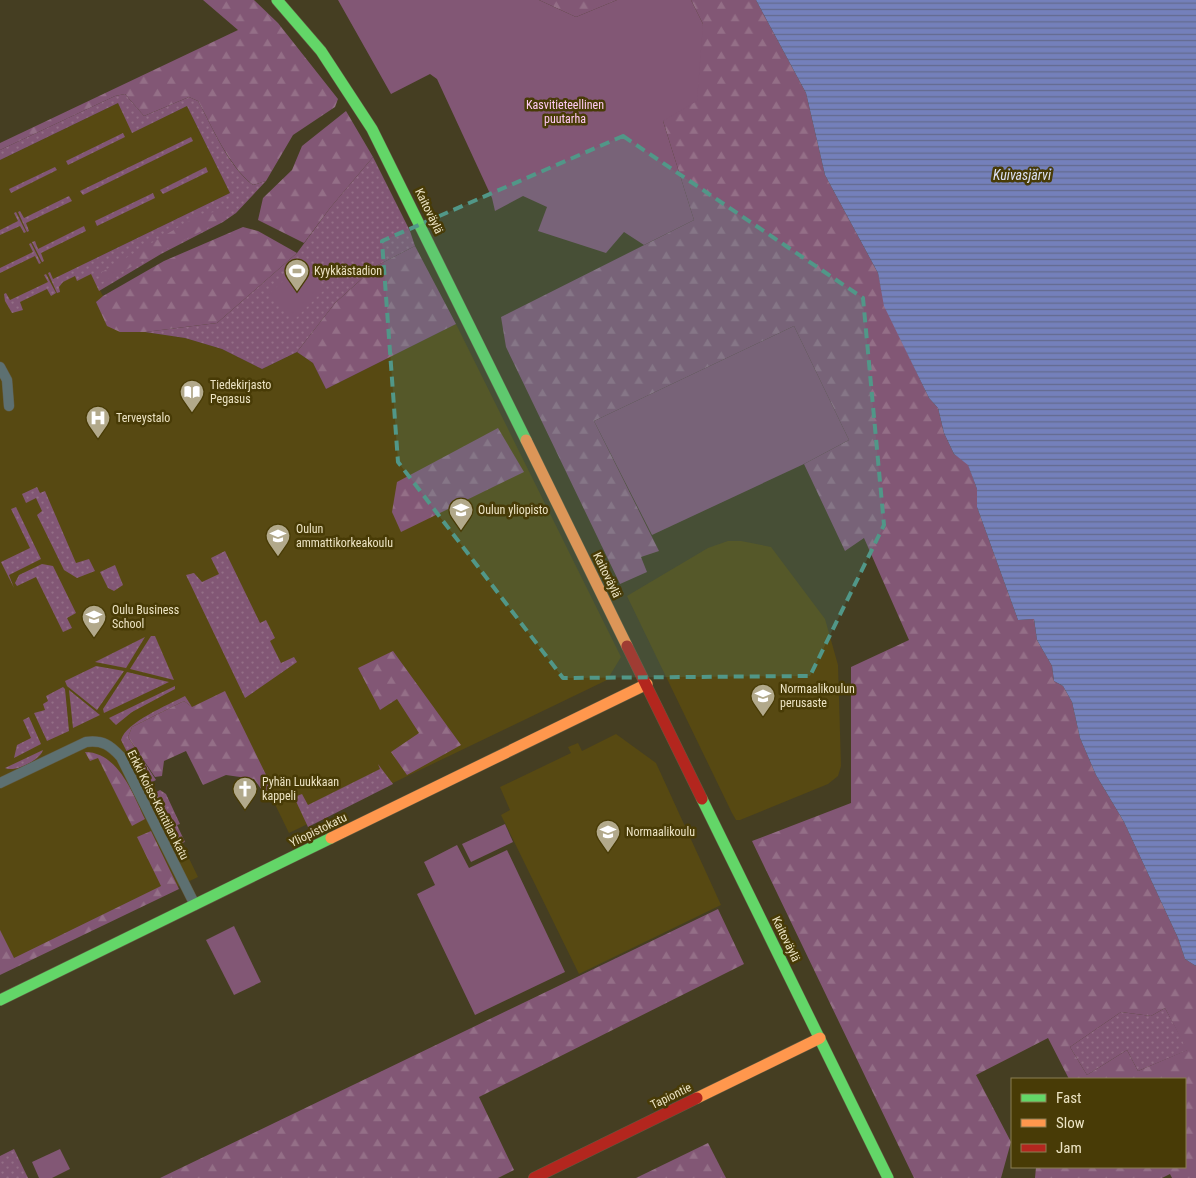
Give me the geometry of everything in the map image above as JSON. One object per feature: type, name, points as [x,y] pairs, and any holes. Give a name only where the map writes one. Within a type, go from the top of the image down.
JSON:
[{"type":"street","name":"Kaitoväylä","points":[[277,0],[331,66],[366,118],[383,148],[888,1178]]},
{"type":"street","points":[[0,366],[7,380],[9,406]]},
{"type":"street","name":"Yliopistokatu","points":[[0,1000],[647,684]]},
{"type":"street","name":"Erkki Koiso-Kanttilan katu","points":[[0,783],[86,742],[98,740],[112,746],[121,757],[195,906]]},
{"type":"street","name":"Tapiontie","points":[[534,1178],[820,1038]]},
{"type":"highlighted area","points":[[623,136],[863,298],[884,525],[810,676],[563,678],[398,462],[382,241]]},
{"type":"shaded area","name":"Oulun yliopisto","points":[[118,103],[133,132],[187,106],[230,193],[86,263],[103,296],[96,302],[120,332],[145,332],[185,338],[222,349],[262,369],[297,352],[313,363],[326,389],[456,324],[621,657],[607,680],[289,833],[227,706],[137,751],[198,877],[0,973],[0,160]]},
{"type":"shaded area","name":"Normaalikoulun perusaste","points":[[728,541],[741,541],[771,547],[825,619],[838,665],[841,766],[838,776],[828,784],[740,820],[736,820],[732,813],[627,596],[708,548]]},
{"type":"shaded area","name":"Normaalikoulu","points":[[616,734],[656,763],[721,905],[579,974],[501,815],[510,810],[500,787],[571,753],[568,747],[578,743],[582,751]]},
{"type":"green space","points":[[203,0],[254,0],[278,23],[338,99],[335,107],[293,135],[266,181],[253,185],[244,177],[222,146],[198,101],[189,97],[144,116],[125,94],[115,96],[0,150],[0,143],[238,30]]},
{"type":"green space","name":"Kasvitieteellinen puutarha","points":[[338,0],[539,0],[576,17],[617,0],[691,0],[703,24],[697,101],[663,121],[694,220],[644,245],[624,232],[606,253],[538,231],[547,207],[523,196],[495,211],[492,198],[437,79],[430,74],[391,94]]},
{"type":"green space","points":[[539,0],[617,0],[576,17]]},
{"type":"green space","points":[[691,0],[756,0],[806,93],[825,175],[878,273],[885,306],[929,398],[938,408],[944,433],[954,454],[968,464],[977,489],[977,507],[1018,620],[1034,619],[1037,640],[1052,666],[1054,681],[1063,686],[1072,702],[1080,738],[1096,775],[1124,822],[1178,938],[1185,959],[1196,966],[1196,1178],[1172,1178],[1170,1174],[1162,1178],[1035,1178],[1036,1168],[1186,1168],[1186,1078],[1068,1078],[1048,1038],[976,1075],[1011,1142],[1001,1178],[914,1178],[752,841],[851,803],[851,667],[909,640],[864,538],[845,551],[804,464],[849,440],[794,326],[594,421],[659,551],[641,557],[647,572],[620,584],[506,347],[501,317],[694,220],[663,121],[703,24]],"holes":[[[1165,1008],[1187,1050],[1138,1071],[1127,1050],[1087,1075],[1070,1047],[1121,1012],[1151,1016]]]},
{"type":"green space","points":[[125,94],[144,116],[189,97],[198,101],[236,168],[253,185],[266,181],[236,213],[223,222],[161,254],[99,291],[91,274],[77,281],[75,276],[63,282],[59,287],[60,292],[57,293],[48,273],[50,272],[53,279],[230,193],[187,106],[132,133],[118,103],[0,160],[0,150],[115,96]]},
{"type":"green space","points":[[346,111],[373,157],[330,208],[304,243],[258,220],[263,198],[292,170],[302,146]]},
{"type":"green space","points":[[123,133],[125,137],[68,165],[66,161]]},
{"type":"green space","points":[[191,137],[193,141],[83,195],[80,191]]},
{"type":"green space","points":[[373,157],[410,231],[415,246],[376,266],[335,303],[297,352],[262,369],[222,349],[185,338],[145,332],[217,323],[297,253],[330,208]]},
{"type":"green space","points":[[55,167],[57,170],[11,193],[9,189]]},
{"type":"green space","points":[[206,167],[208,172],[163,194],[160,190]]},
{"type":"green space","points":[[153,193],[155,198],[97,226],[95,221]]},
{"type":"green space","points":[[69,196],[72,201],[26,223],[29,231],[27,232],[18,212],[20,211],[24,218]]},
{"type":"green space","points":[[233,209],[223,220],[100,283],[102,272],[201,214]]},
{"type":"green space","points":[[16,212],[26,232],[24,233],[20,226],[0,235],[0,230],[18,221],[14,213]]},
{"type":"green space","points":[[84,226],[86,231],[41,253],[44,261],[42,262],[32,242],[35,241],[38,249]]},
{"type":"green space","points":[[243,227],[258,231],[297,253],[217,323],[145,332],[120,332],[107,326],[96,302],[103,296],[164,261]]},
{"type":"green space","points":[[31,243],[41,263],[39,264],[35,256],[0,273],[0,268],[33,252],[29,244]]},
{"type":"green space","points":[[415,246],[456,324],[326,389],[313,363],[297,352],[335,303],[376,266]]},
{"type":"green space","name":"Kyykkästadion","points":[[300,265],[324,290],[294,320],[269,294]]},
{"type":"green space","points":[[46,274],[56,293],[51,296],[47,289],[20,302],[23,310],[12,313],[5,301],[4,294],[6,293],[10,300],[48,282],[44,275]]},
{"type":"green space","points":[[794,326],[849,440],[804,464],[652,535],[594,421]]},
{"type":"green space","points":[[498,428],[524,472],[401,532],[392,512],[397,482]]},
{"type":"green space","points":[[37,487],[40,493],[45,491],[76,563],[89,559],[95,571],[77,578],[64,570],[37,515],[42,511],[36,498],[26,503],[22,494]]},
{"type":"green space","points":[[16,507],[41,559],[9,575],[14,588],[1,562],[30,548],[11,509]]},
{"type":"green space","points":[[225,551],[260,623],[266,620],[275,638],[270,641],[281,663],[294,657],[297,662],[245,698],[186,575],[194,573],[202,582],[219,574],[211,558]]},
{"type":"green space","points":[[42,564],[53,566],[76,613],[67,618],[72,628],[63,632],[36,577],[17,586],[15,583],[19,575]]},
{"type":"green space","points":[[115,565],[123,585],[114,591],[108,588],[100,572]]},
{"type":"green space","points":[[151,636],[155,636],[174,680],[130,669]]},
{"type":"green space","points":[[145,637],[126,668],[95,662]]},
{"type":"green space","points":[[393,651],[461,745],[407,775],[391,752],[419,733],[397,699],[380,710],[358,668]]},
{"type":"green space","points":[[96,666],[124,671],[97,710],[67,686],[65,681]]},
{"type":"green space","points":[[127,672],[169,682],[104,713],[103,709]]},
{"type":"green space","points":[[175,686],[175,689],[132,712],[116,725],[109,718]]},
{"type":"green space","points":[[63,687],[65,689],[69,731],[47,741],[34,713],[45,710],[43,704],[48,701],[46,696]]},
{"type":"green space","points":[[69,690],[100,715],[73,728]]},
{"type":"green space","points":[[225,691],[273,789],[264,793],[254,779],[226,775],[203,785],[186,751],[164,761],[162,776],[155,777],[128,737],[132,727],[184,701],[192,707]]},
{"type":"green space","points":[[185,696],[192,707],[184,701],[132,727],[128,737],[156,780],[144,786],[121,740],[124,733],[139,721]]},
{"type":"green space","points":[[29,717],[41,744],[14,758],[17,745],[31,738],[23,720]]},
{"type":"green space","points":[[43,750],[37,758],[27,765],[15,769],[5,768]]},
{"type":"green space","points":[[85,752],[97,754],[107,759],[115,767],[123,776],[145,819],[132,826],[98,758],[90,761]]},
{"type":"green space","points":[[378,764],[393,784],[308,827],[294,797],[302,794],[308,805],[380,769]]},
{"type":"green space","points":[[160,790],[166,794],[180,824],[177,825],[185,842],[174,845],[151,795]]},
{"type":"green space","points":[[505,824],[513,842],[471,862],[462,844]]},
{"type":"green space","points":[[151,831],[179,889],[0,975],[0,930],[14,958],[161,886],[137,837]]},
{"type":"green space","points":[[457,845],[469,868],[507,850],[565,972],[475,1015],[417,894],[435,885],[424,862]]},
{"type":"green space","points":[[718,909],[744,964],[479,1097],[514,1170],[498,1178],[160,1178]]},
{"type":"green space","points":[[234,926],[261,982],[234,995],[206,940]]},
{"type":"green space","points":[[1165,1008],[1188,1050],[1138,1071],[1127,1050],[1087,1075],[1070,1047],[1121,1012],[1151,1016]]},
{"type":"green space","points":[[708,1143],[726,1178],[636,1178],[638,1177]]},
{"type":"green space","points":[[14,1149],[28,1178],[0,1178],[0,1156]]},
{"type":"green space","points":[[60,1149],[70,1169],[52,1178],[39,1178],[32,1162]]},
{"type":"water","name":"Kuivasjärvi","points":[[756,0],[1196,0],[1196,966],[1185,959],[1178,938],[1124,822],[1096,775],[1080,738],[1072,702],[1063,686],[1054,681],[1052,666],[1037,640],[1034,619],[1018,620],[977,507],[977,489],[968,465],[954,454],[944,433],[938,408],[929,398],[884,306],[878,273],[825,175],[806,93]]},
{"type":"traffic: fast","points":[[277,0],[321,51],[372,129],[526,440]]},
{"type":"traffic: fast","points":[[702,799],[888,1178]]},
{"type":"traffic: fast","points":[[0,1000],[331,838]]},
{"type":"traffic: slow","points":[[526,440],[627,646]]},
{"type":"traffic: slow","points":[[331,838],[647,684]]},
{"type":"traffic: slow","points":[[697,1098],[820,1038]]},
{"type":"traffic: jam","points":[[627,646],[702,799]]},
{"type":"traffic: jam","points":[[534,1178],[697,1098]]},
{"type":"place","name":"Kyykkästadion","points":[[297,292]]},
{"type":"place","name":"Tiedekirjasto Pegasus","points":[[192,413]]},
{"type":"place","name":"Terveystalo","points":[[98,439]]},
{"type":"place","name":"Oulun yliopisto","points":[[461,531]]},
{"type":"place","name":"Oulun ammattikorkeakoulu","points":[[278,557]]},
{"type":"place","name":"Oulu Business School","points":[[94,638]]},
{"type":"place","name":"Normaalikoulun perusaste","points":[[763,717]]},
{"type":"place","name":"Pyhän Luukkaan kappeli","points":[[245,810]]},
{"type":"place","name":"Normaalikoulu","points":[[608,853]]}]
